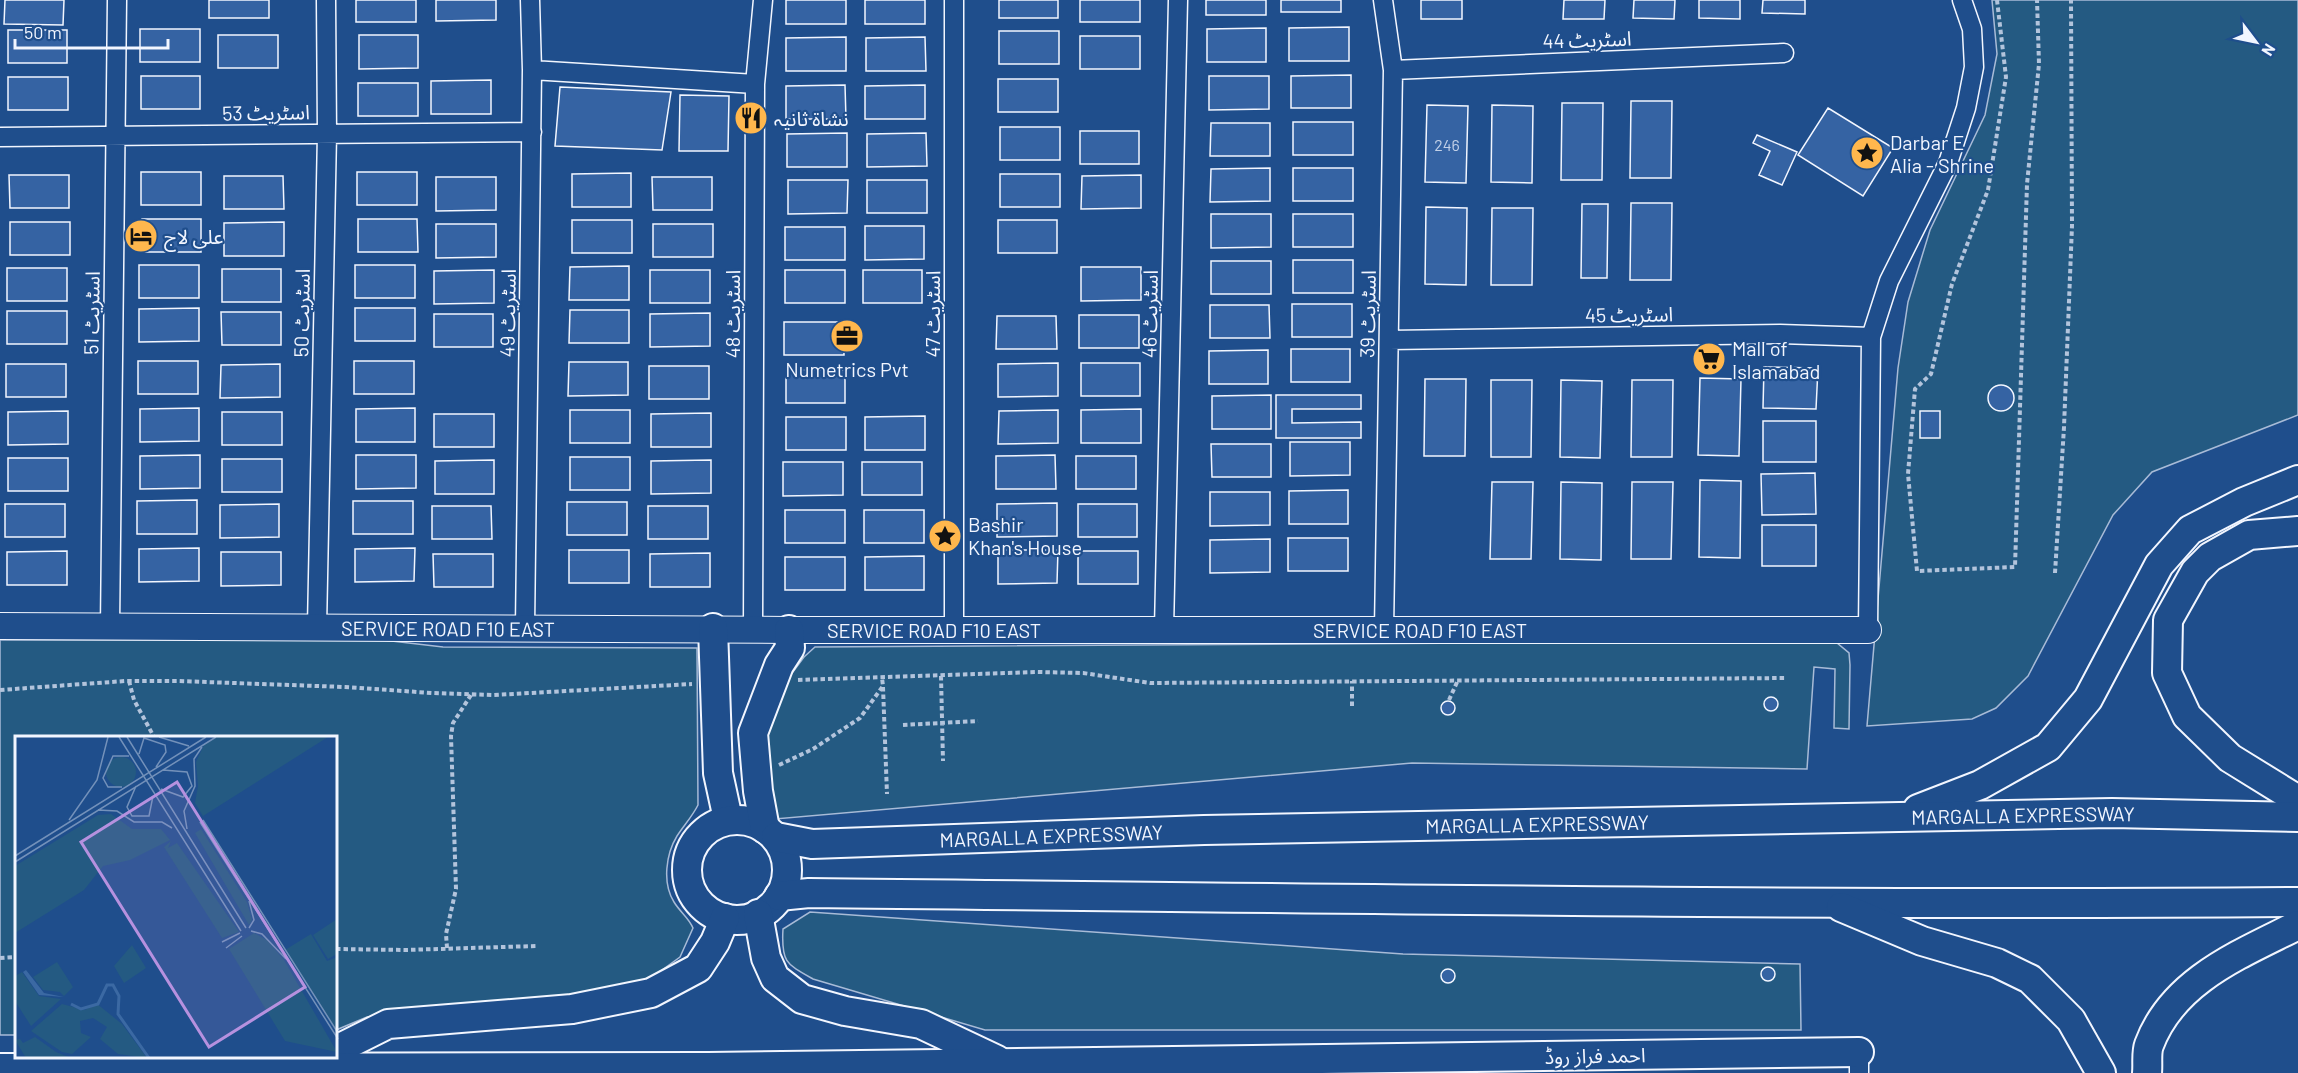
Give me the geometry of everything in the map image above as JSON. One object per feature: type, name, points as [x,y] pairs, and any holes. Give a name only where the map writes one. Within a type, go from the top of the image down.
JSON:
[{"type":"main road","points":[[1899,817],[1980,785],[2048,747],[2088,699],[2159,565],[2190,530],[2244,502],[2298,480]]},
{"type":"main road","points":[[2298,531],[2248,535],[2210,557],[2195,573],[2168,620],[2167,674],[2187,716],[2230,758],[2298,800]]},
{"type":"main road","points":[[713,628],[718,773],[728,819]]},
{"type":"main road","points":[[771,833],[754,821],[728,819],[704,831],[689,853],[687,879],[698,903],[720,918],[746,920],[770,908],[785,887],[787,860],[771,833],[758,791],[753,733],[772,682],[789,648],[789,630]]},
{"type":"main road","name":"MARGALLA EXPRESSWAY","points":[[771,833],[812,844],[1204,830],[2112,813],[2298,817]]},
{"type":"main road","points":[[779,896],[809,893],[1826,901],[2298,902]]},
{"type":"main road","points":[[1826,901],[1922,941],[1997,963],[2030,980],[2071,1020],[2101,1073]]},
{"type":"main road","points":[[758,914],[766,958],[775,978],[802,999],[845,1011],[921,1024],[1003,1063]]},
{"type":"main road","points":[[338,1049],[388,1024],[572,1009],[651,993],[698,968],[715,942],[725,918]]},
{"type":"main road","points":[[2147,1073],[2148,1047],[2168,1012],[2187,988],[2214,969],[2298,925]]},
{"type":"main road","name":"احمد فراز روڈ","points":[[0,1068],[313,1062],[713,1070],[1003,1063],[1859,1062]]},
{"type":"street","name":"اسٹریٹ 51","points":[[110,627],[117,0]]},
{"type":"street","name":"اسٹریٹ 50","points":[[317,627],[327,134],[326,0]]},
{"type":"street","name":"اسٹریٹ 49","points":[[525,628],[532,132],[530,0]]},
{"type":"street","name":"اسٹریٹ 48","points":[[753,628],[755,84],[763,0]]},
{"type":"street","name":"اسٹریٹ 47","points":[[954,0],[954,629]]},
{"type":"street","name":"اسٹریٹ 46","points":[[1164,629],[1178,0]]},
{"type":"street","name":"اسٹریٹ 39","points":[[1383,0],[1393,70],[1384,630]]},
{"type":"street","points":[[1868,630],[1871,337],[1889,281],[1948,163],[1966,108],[1974,67],[1972,28],[1962,0]]},
{"type":"street","name":"اسٹریٹ 44","points":[[1393,70],[1784,53]]},
{"type":"street","points":[[532,70],[755,84]]},
{"type":"street","name":"اسٹریٹ 53","points":[[0,137],[532,132]]},
{"type":"street","name":"اسٹریٹ 45","points":[[1389,340],[1780,334],[1871,337]]},
{"type":"street","name":"SERVICE ROAD F10 EAST","points":[[0,626],[753,628],[789,630],[1868,630]]},
{"type":"path","points":[[1997,0],[2006,77],[1988,190],[1952,284],[1931,374],[1915,389],[1908,474],[1917,571],[2015,567],[2027,184],[2039,64],[2037,0]]},
{"type":"path","points":[[2055,573],[2064,427],[2072,226],[2071,0]]},
{"type":"path","points":[[772,682],[1037,672],[1083,673],[1150,683],[1786,678]]},
{"type":"path","points":[[941,676],[943,761]]},
{"type":"path","points":[[882,678],[887,794]]},
{"type":"path","points":[[1449,700],[1458,680]]},
{"type":"path","points":[[0,690],[129,681],[345,687],[471,695],[714,683]]},
{"type":"path","points":[[129,681],[134,700],[153,736]]},
{"type":"path","points":[[1352,681],[1352,706]]},
{"type":"path","points":[[773,767],[813,749],[860,718],[883,686]]},
{"type":"path","points":[[447,948],[446,934],[456,889],[451,736],[453,723],[471,695]]},
{"type":"path","points":[[903,724],[978,721]]},
{"type":"path","points":[[338,949],[536,946]]},
{"type":"path","points":[[0,958],[15,957]]},
{"type":"shaded area","points":[[1992,0],[2298,0],[2298,415],[2152,472],[2113,515],[2028,676],[1996,708],[1972,719],[1867,726],[1898,368],[1908,302],[1930,230],[1985,115],[1997,54]]},
{"type":"shaded area","points":[[0,640],[383,640],[443,647],[697,648],[698,805],[673,843],[667,869],[670,894],[693,928],[680,957],[644,983],[576,999],[367,1017],[338,1029],[338,736],[15,736],[15,1035],[0,1035]]},
{"type":"shaded area","points":[[1821,641],[1837,643],[1849,653],[1849,729],[1834,728],[1835,669],[1814,667],[1807,769],[1412,763],[775,819],[763,739],[778,692],[804,657],[815,647]]},
{"type":"shaded area","points":[[810,912],[1403,954],[1800,964],[1801,1030],[985,1030],[813,979],[797,970],[784,955],[783,929]]},
{"type":"building","points":[[5,0],[64,0],[63,25],[4,24]]},
{"type":"building","points":[[209,0],[269,0],[269,18],[209,18]]},
{"type":"building","points":[[356,0],[416,0],[416,22],[356,22]]},
{"type":"building","points":[[436,0],[496,0],[496,20],[436,21]]},
{"type":"building","points":[[786,0],[846,0],[846,24],[786,24]]},
{"type":"building","points":[[865,0],[925,0],[925,24],[865,24]]},
{"type":"building","points":[[999,0],[1058,0],[1058,18],[999,18]]},
{"type":"building","points":[[1080,0],[1140,0],[1140,22],[1080,22]]},
{"type":"building","points":[[1206,0],[1266,0],[1266,15],[1206,15]]},
{"type":"building","points":[[1281,0],[1341,0],[1341,12],[1281,12]]},
{"type":"building","points":[[1421,0],[1462,0],[1462,19],[1421,19]]},
{"type":"building","points":[[1564,0],[1605,0],[1604,19],[1563,19]]},
{"type":"building","points":[[1634,0],[1675,0],[1674,19],[1633,18]]},
{"type":"building","points":[[1699,0],[1740,0],[1740,19],[1699,18]]},
{"type":"building","points":[[1763,0],[1805,0],[1805,14],[1762,13]]},
{"type":"building","points":[[1349,27],[1349,61],[1289,61],[1289,28]]},
{"type":"building","points":[[1266,28],[1266,62],[1207,62],[1207,29]]},
{"type":"building","points":[[140,29],[200,29],[200,62],[140,62]]},
{"type":"building","points":[[8,30],[67,30],[67,63],[8,63]]},
{"type":"building","points":[[999,31],[1059,31],[1059,64],[999,64]]},
{"type":"building","points":[[218,35],[278,35],[278,68],[218,68]]},
{"type":"building","points":[[359,35],[418,35],[418,68],[359,69]]},
{"type":"building","points":[[1080,36],[1140,36],[1140,69],[1080,69]]},
{"type":"building","points":[[846,37],[846,71],[786,71],[786,38]]},
{"type":"building","points":[[925,37],[926,71],[866,71],[866,38]]},
{"type":"building","points":[[1351,75],[1351,108],[1291,108],[1291,76]]},
{"type":"building","points":[[141,76],[200,76],[200,109],[141,109]]},
{"type":"building","points":[[1209,76],[1269,76],[1269,109],[1209,110]]},
{"type":"building","points":[[8,77],[68,77],[68,110],[8,110]]},
{"type":"building","points":[[998,79],[1058,79],[1058,112],[998,112]]},
{"type":"building","points":[[491,80],[491,114],[431,114],[431,81]]},
{"type":"building","points":[[358,83],[418,83],[418,116],[358,116]]},
{"type":"building","points":[[845,85],[846,119],[786,119],[786,86]]},
{"type":"building","points":[[925,85],[925,119],[865,119],[865,86]]},
{"type":"building","points":[[560,87],[671,92],[662,150],[555,146]]},
{"type":"building","points":[[680,95],[729,96],[728,151],[679,151]]},
{"type":"building","points":[[1631,101],[1672,101],[1671,178],[1630,178]]},
{"type":"building","points":[[1562,103],[1603,103],[1602,180],[1561,180]]},
{"type":"building","points":[[1427,105],[1468,106],[1466,183],[1425,182]]},
{"type":"building","points":[[1492,105],[1533,106],[1532,183],[1491,182]]},
{"type":"building","points":[[1828,108],[1893,148],[1863,196],[1798,155]]},
{"type":"building","points":[[1293,122],[1353,122],[1353,155],[1293,155]]},
{"type":"building","points":[[1211,123],[1270,123],[1270,156],[1210,156]]},
{"type":"building","points":[[1000,127],[1060,127],[1060,160],[1000,160]]},
{"type":"building","points":[[1080,131],[1139,131],[1139,164],[1080,164]]},
{"type":"building","points":[[847,133],[847,167],[787,167],[787,134]]},
{"type":"building","points":[[926,133],[927,166],[867,167],[867,134]]},
{"type":"building","points":[[1757,135],[1797,152],[1782,185],[1759,175],[1770,151],[1753,143]]},
{"type":"building","points":[[1270,168],[1270,201],[1210,202],[1211,169]]},
{"type":"building","points":[[1293,168],[1353,168],[1353,201],[1293,201]]},
{"type":"building","points":[[141,172],[201,172],[201,205],[141,205]]},
{"type":"building","points":[[357,172],[417,172],[417,205],[357,205]]},
{"type":"building","points":[[631,173],[631,207],[572,207],[572,174]]},
{"type":"building","points":[[1000,174],[1060,174],[1060,207],[1000,207]]},
{"type":"building","points":[[9,175],[69,175],[69,208],[10,208]]},
{"type":"building","points":[[1141,175],[1141,208],[1081,209],[1082,176]]},
{"type":"building","points":[[224,176],[283,176],[284,209],[224,209]]},
{"type":"building","points":[[436,177],[496,177],[496,210],[436,211]]},
{"type":"building","points":[[652,177],[712,177],[712,210],[653,210]]},
{"type":"building","points":[[788,180],[848,180],[847,213],[788,214]]},
{"type":"building","points":[[867,180],[927,180],[927,213],[867,213]]},
{"type":"building","points":[[1631,203],[1672,203],[1671,280],[1630,280]]},
{"type":"building","points":[[1582,204],[1608,204],[1607,278],[1581,278]]},
{"type":"building","points":[[1426,207],[1467,208],[1466,285],[1425,284]]},
{"type":"building","points":[[1492,208],[1533,208],[1532,285],[1491,285]]},
{"type":"building","points":[[1211,214],[1271,214],[1271,247],[1211,248]]},
{"type":"building","points":[[1293,214],[1353,214],[1353,247],[1293,247]]},
{"type":"building","points":[[142,219],[201,219],[201,252],[142,252]]},
{"type":"building","points":[[358,219],[417,219],[418,252],[358,252]]},
{"type":"building","points":[[572,220],[632,220],[632,253],[572,253]]},
{"type":"building","points":[[998,220],[1057,220],[1057,253],[998,253]]},
{"type":"building","points":[[10,222],[70,222],[70,255],[10,255]]},
{"type":"building","points":[[284,222],[284,256],[224,256],[224,223]]},
{"type":"building","points":[[436,224],[496,224],[496,257],[436,258]]},
{"type":"building","points":[[653,224],[713,224],[713,257],[653,257]]},
{"type":"building","points":[[865,226],[924,226],[924,259],[865,260]]},
{"type":"building","points":[[785,227],[845,227],[845,260],[785,260]]},
{"type":"building","points":[[1293,260],[1353,260],[1353,293],[1293,293]]},
{"type":"building","points":[[1211,261],[1271,261],[1271,294],[1211,294]]},
{"type":"building","points":[[139,265],[199,265],[199,298],[139,298]]},
{"type":"building","points":[[355,265],[415,265],[415,298],[355,298]]},
{"type":"building","points":[[629,266],[629,300],[569,300],[570,267]]},
{"type":"building","points":[[1081,267],[1141,267],[1141,300],[1081,301]]},
{"type":"building","points":[[7,268],[67,268],[67,301],[7,301]]},
{"type":"building","points":[[222,269],[281,269],[281,302],[222,302]]},
{"type":"building","points":[[494,270],[494,303],[434,304],[434,271]]},
{"type":"building","points":[[650,270],[710,270],[710,303],[650,303]]},
{"type":"building","points":[[785,270],[845,270],[845,303],[785,303]]},
{"type":"building","points":[[863,270],[922,270],[922,303],[863,303]]},
{"type":"building","points":[[1292,304],[1352,304],[1352,337],[1292,337]]},
{"type":"building","points":[[1210,305],[1269,305],[1270,338],[1210,338]]},
{"type":"building","points":[[199,308],[199,341],[139,342],[139,309]]},
{"type":"building","points":[[355,308],[415,308],[415,341],[355,341]]},
{"type":"building","points":[[570,310],[629,310],[629,343],[569,343]]},
{"type":"building","points":[[7,311],[67,311],[67,344],[7,344]]},
{"type":"building","points":[[221,312],[281,312],[281,345],[222,345]]},
{"type":"building","points":[[710,313],[710,346],[650,347],[650,314]]},
{"type":"building","points":[[434,314],[493,314],[493,347],[434,347]]},
{"type":"building","points":[[1079,315],[1139,315],[1139,348],[1079,348]]},
{"type":"building","points":[[997,316],[1056,316],[1057,349],[996,349]]},
{"type":"building","points":[[784,322],[844,322],[844,355],[784,355]]},
{"type":"building","points":[[1291,349],[1350,349],[1350,382],[1291,382]]},
{"type":"building","points":[[1268,350],[1268,384],[1209,384],[1209,351]]},
{"type":"building","points":[[138,361],[198,361],[198,394],[138,394]]},
{"type":"building","points":[[354,361],[414,361],[414,394],[354,394]]},
{"type":"building","points":[[569,362],[628,362],[628,395],[568,396]]},
{"type":"building","points":[[1058,363],[1058,396],[998,397],[998,364]]},
{"type":"building","points":[[1081,363],[1140,363],[1140,396],[1081,396]]},
{"type":"building","points":[[6,364],[66,364],[66,397],[6,397]]},
{"type":"building","points":[[280,364],[280,397],[220,398],[221,365]]},
{"type":"building","points":[[649,366],[709,366],[709,399],[649,399]]},
{"type":"building","points":[[1764,367],[1818,368],[1816,409],[1763,408]]},
{"type":"building","points":[[786,370],[845,370],[845,403],[786,403]]},
{"type":"building","points":[[1700,378],[1741,379],[1739,456],[1698,455]]},
{"type":"building","points":[[1425,379],[1466,379],[1465,456],[1424,456]]},
{"type":"building","points":[[1491,380],[1532,380],[1531,457],[1491,457]]},
{"type":"building","points":[[1561,380],[1602,381],[1600,458],[1560,457]]},
{"type":"building","points":[[1632,380],[1673,380],[1672,457],[1631,457]]},
{"type":"building","points":[[2001,385],[2010,389],[2014,398],[2010,407],[2001,411],[1992,407],[1988,398],[1992,389]]},
{"type":"building","points":[[1271,395],[1271,429],[1212,429],[1212,396]]},
{"type":"building","points":[[1276,395],[1361,395],[1361,409],[1292,409],[1292,423],[1361,422],[1361,438],[1276,438]]},
{"type":"building","points":[[199,408],[199,441],[140,442],[140,409]]},
{"type":"building","points":[[415,408],[415,442],[356,442],[356,409]]},
{"type":"building","points":[[1141,409],[1141,443],[1081,443],[1081,410]]},
{"type":"building","points":[[570,410],[630,410],[630,443],[570,443]]},
{"type":"building","points":[[1058,410],[1058,443],[998,444],[999,411]]},
{"type":"building","points":[[68,411],[68,444],[8,445],[8,412]]},
{"type":"building","points":[[1920,411],[1940,411],[1940,438],[1920,438]]},
{"type":"building","points":[[222,412],[282,412],[282,445],[222,445]]},
{"type":"building","points":[[711,413],[711,447],[651,447],[651,414]]},
{"type":"building","points":[[434,414],[494,414],[494,447],[434,447]]},
{"type":"building","points":[[925,416],[925,450],[865,450],[865,417]]},
{"type":"building","points":[[786,417],[846,417],[846,450],[786,450]]},
{"type":"building","points":[[1763,421],[1816,421],[1816,462],[1763,462]]},
{"type":"building","points":[[1290,442],[1350,442],[1350,475],[1290,476]]},
{"type":"building","points":[[1211,444],[1271,444],[1271,477],[1212,477]]},
{"type":"building","points":[[200,455],[200,488],[140,489],[140,456]]},
{"type":"building","points":[[356,455],[416,455],[416,488],[356,489]]},
{"type":"building","points":[[1055,455],[1056,489],[996,489],[996,456]]},
{"type":"building","points":[[1076,456],[1136,456],[1136,489],[1076,489]]},
{"type":"building","points":[[570,457],[630,457],[630,490],[570,490]]},
{"type":"building","points":[[8,458],[68,458],[68,491],[8,491]]},
{"type":"building","points":[[222,459],[282,459],[282,492],[222,492]]},
{"type":"building","points":[[494,460],[494,494],[435,494],[435,461]]},
{"type":"building","points":[[711,460],[711,493],[651,494],[651,461]]},
{"type":"building","points":[[783,462],[843,462],[843,495],[783,496]]},
{"type":"building","points":[[862,462],[922,462],[922,495],[862,495]]},
{"type":"building","points":[[1815,473],[1816,514],[1762,515],[1761,474]]},
{"type":"building","points":[[1700,480],[1741,481],[1740,558],[1699,557]]},
{"type":"building","points":[[1492,482],[1533,482],[1531,559],[1490,559]]},
{"type":"building","points":[[1561,482],[1602,483],[1601,560],[1560,559]]},
{"type":"building","points":[[1632,482],[1673,482],[1671,559],[1631,559]]},
{"type":"building","points":[[1348,490],[1348,524],[1289,524],[1289,491]]},
{"type":"building","points":[[1210,492],[1270,492],[1270,525],[1210,526]]},
{"type":"building","points":[[197,500],[197,534],[137,534],[137,501]]},
{"type":"building","points":[[353,501],[413,501],[413,534],[353,534]]},
{"type":"building","points":[[567,502],[627,502],[627,535],[567,535]]},
{"type":"building","points":[[1057,503],[1057,536],[997,537],[997,504]]},
{"type":"building","points":[[5,504],[65,504],[65,537],[5,537]]},
{"type":"building","points":[[279,504],[279,537],[220,538],[220,505]]},
{"type":"building","points":[[1078,504],[1137,504],[1137,537],[1078,537]]},
{"type":"building","points":[[432,506],[491,506],[492,539],[432,539]]},
{"type":"building","points":[[648,506],[708,506],[708,539],[648,539]]},
{"type":"building","points":[[785,510],[845,510],[845,543],[785,543]]},
{"type":"building","points":[[864,510],[924,510],[924,543],[864,543]]},
{"type":"building","points":[[1762,525],[1816,525],[1816,566],[1762,566]]},
{"type":"building","points":[[1288,538],[1348,538],[1348,571],[1288,571]]},
{"type":"building","points":[[1270,539],[1270,572],[1210,573],[1210,540]]},
{"type":"building","points":[[199,548],[199,581],[139,582],[139,549]]},
{"type":"building","points":[[415,548],[414,581],[355,582],[355,549]]},
{"type":"building","points":[[569,550],[629,550],[629,583],[569,583]]},
{"type":"building","points":[[998,550],[1058,550],[1057,583],[998,584]]},
{"type":"building","points":[[67,551],[67,585],[7,585],[7,552]]},
{"type":"building","points":[[1078,551],[1138,551],[1138,584],[1078,584]]},
{"type":"building","points":[[221,552],[281,552],[281,585],[221,586]]},
{"type":"building","points":[[710,553],[710,587],[650,587],[650,554]]},
{"type":"building","points":[[433,554],[493,554],[493,587],[434,587]]},
{"type":"building","points":[[924,556],[924,590],[865,590],[865,557]]},
{"type":"building","points":[[785,557],[845,557],[845,590],[785,590]]},
{"type":"building","points":[[1771,697],[1776,699],[1778,704],[1776,709],[1771,711],[1766,709],[1764,704],[1766,699]]},
{"type":"building","points":[[1448,701],[1453,703],[1455,708],[1453,713],[1448,715],[1443,713],[1441,708],[1443,703]]},
{"type":"building","points":[[1768,967],[1773,969],[1775,974],[1773,979],[1768,981],[1763,979],[1761,974],[1763,969]]},
{"type":"building","points":[[1448,969],[1453,971],[1455,976],[1453,981],[1448,983],[1443,981],[1441,976],[1443,971]]},
{"type":"place","name":"نشاۃ ثانیہ","points":[[751,118]]},
{"type":"place","name":"Darbar E Alia - Shrine","points":[[1867,153]]},
{"type":"place","name":"علی لاج","points":[[141,236]]},
{"type":"place","name":"Numetrics Pvt","points":[[847,336]]},
{"type":"place","name":"Mall of Islamabad","points":[[1709,359]]},
{"type":"place","name":"Bashir Khan's House","points":[[945,536]]}]
